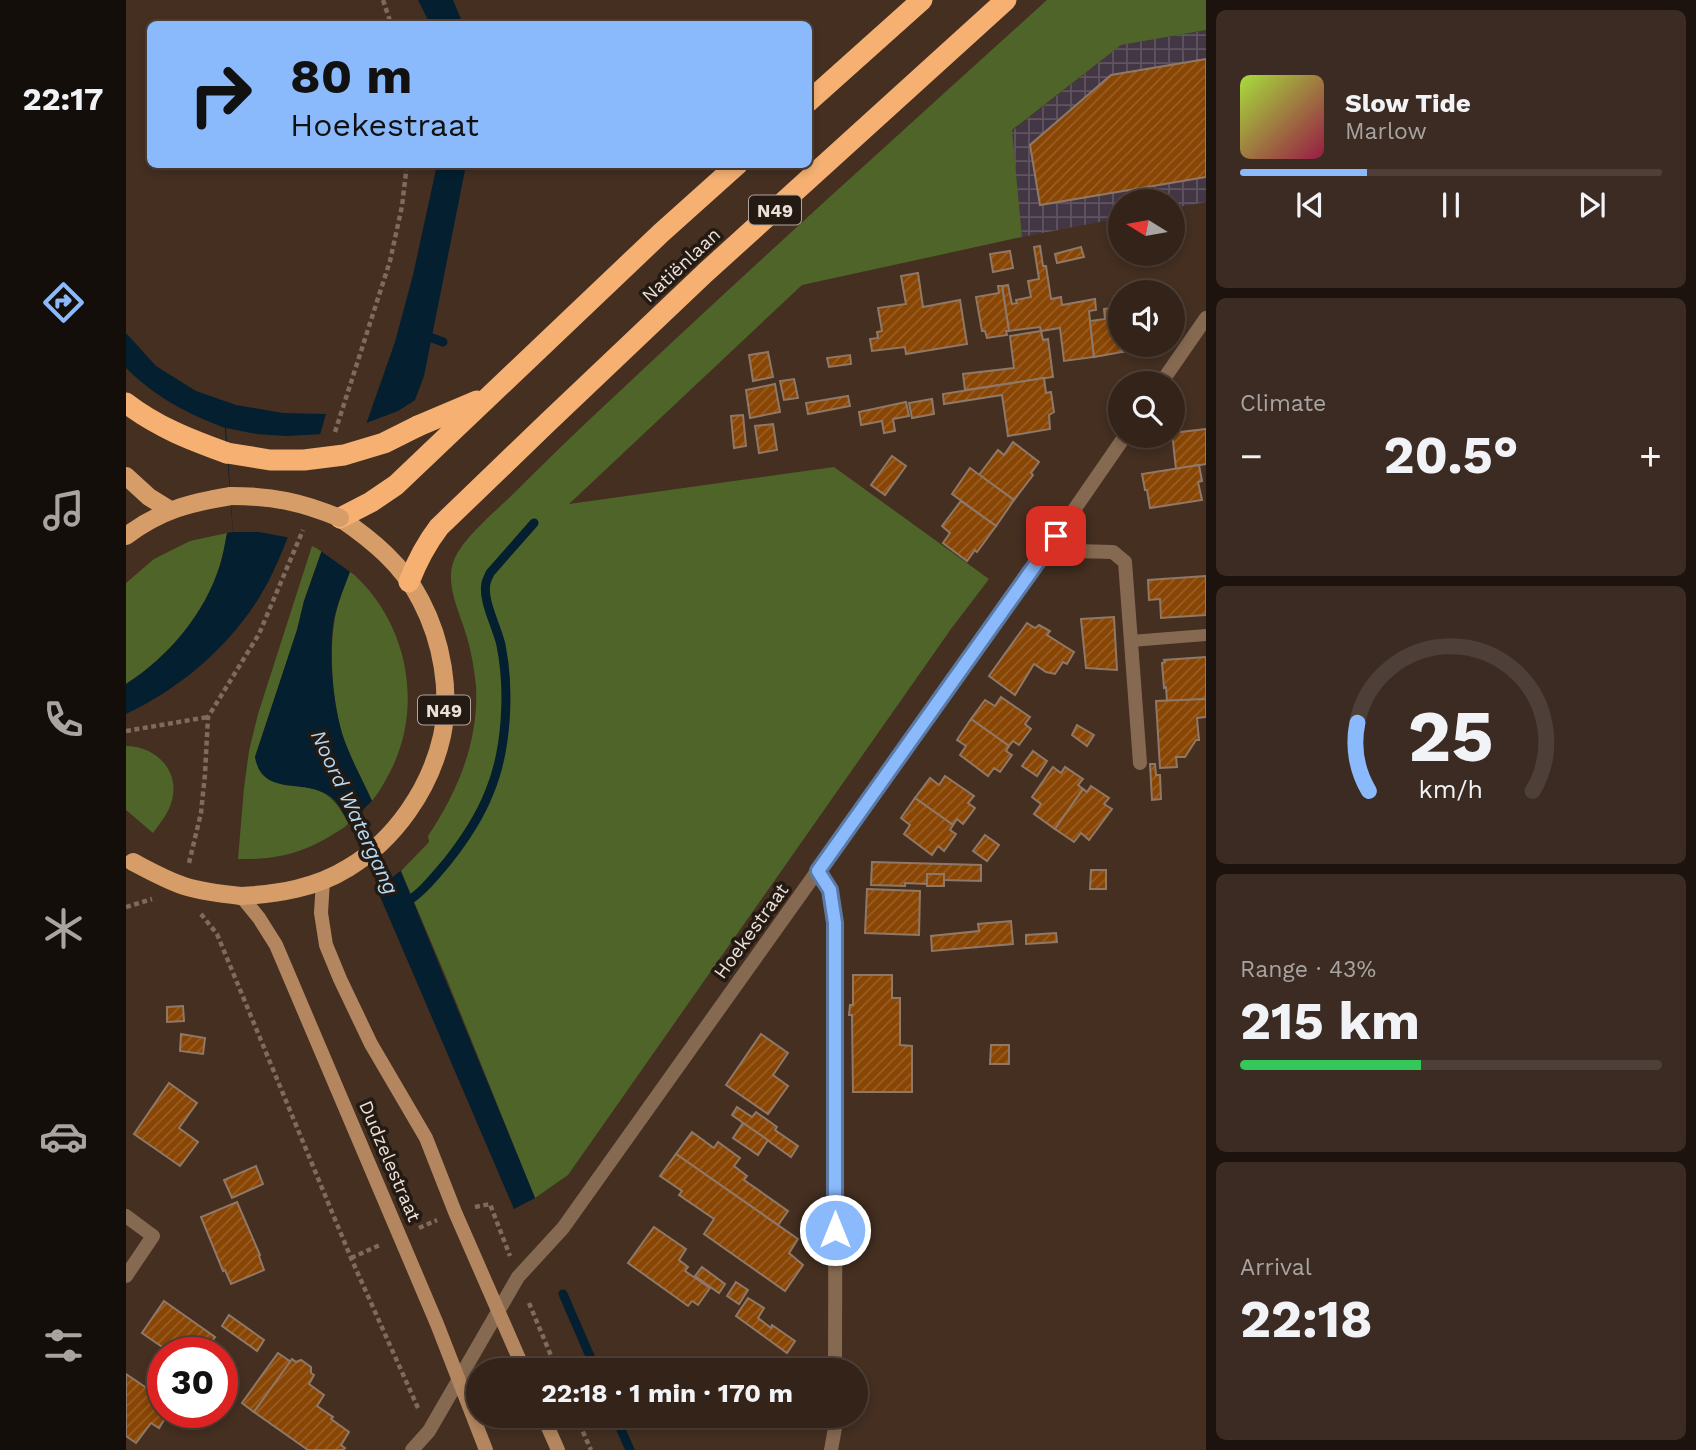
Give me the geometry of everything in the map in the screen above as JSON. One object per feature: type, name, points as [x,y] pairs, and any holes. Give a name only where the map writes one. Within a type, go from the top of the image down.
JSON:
[{"type":"highway","points":[[812,98],[922,0]]},
{"type":"highway","name":"Natiënlaan","points":[[409,582],[427,542],[439,527],[705,273],[1006,0]]},
{"type":"highway","name":"Natiënlaan","points":[[340,518],[396,485],[661,233],[734,168]]},
{"type":"highway","points":[[126,403],[146,419],[187,439],[227,453],[270,460],[304,460],[344,455],[384,443],[492,394]]},
{"type":"main road","points":[[126,477],[149,497],[170,510]]},
{"type":"main road","name":"N49","points":[[126,536],[170,510],[231,496],[288,500],[340,518],[388,555],[421,600],[440,651],[445,707],[442,736],[426,779],[407,813],[370,853],[323,880],[268,895],[241,896],[184,886],[130,859]]},
{"type":"main road","name":"Dudzelestraat","points":[[323,880],[321,913],[326,944],[340,979],[371,1044],[426,1138],[519,1358]]},
{"type":"main road","name":"Dudzelestraat","points":[[241,896],[276,945],[369,1163],[486,1450]]},
{"type":"main road","points":[[548,1428],[558,1450]]},
{"type":"street","points":[[1169,371],[1206,318]]},
{"type":"street","name":"Hoekestraat","points":[[412,1450],[429,1431],[518,1277],[563,1228],[1117,448]]},
{"type":"street","points":[[1056,536],[1075,551],[1113,552],[1125,562],[1140,763]]},
{"type":"street","points":[[818,871],[830,890],[835,923],[835,1358]]},
{"type":"street","points":[[126,1216],[153,1236],[126,1276]]},
{"type":"street","points":[[831,1450],[835,1428]]},
{"type":"lane","points":[[1131,641],[1206,635]]},
{"type":"path","points":[[383,0],[390,21]]},
{"type":"path","points":[[333,439],[390,261],[402,206],[407,168]]},
{"type":"path","points":[[189,865],[201,813],[208,717],[259,634],[304,528]]},
{"type":"path","points":[[126,731],[208,717]]},
{"type":"path","points":[[200,913],[217,934],[351,1258],[429,1431]]},
{"type":"path","points":[[581,1428],[591,1450]]},
{"type":"shaded area","points":[[1206,30],[1206,202],[1185,206],[1185,189],[1108,189],[1108,220],[1022,237],[1012,131],[1121,45]]},
{"type":"green space","points":[[1047,0],[1206,0],[1206,30],[1121,45],[1012,130],[1022,237],[802,285],[569,504],[834,467],[989,579],[951,629],[568,1175],[535,1198],[401,871],[429,842],[428,836],[449,801],[464,765],[474,726],[476,686],[469,645],[452,592],[453,562],[475,531],[592,417]]},
{"type":"green space","points":[[227,533],[213,583],[195,617],[156,661],[126,684],[126,583],[154,559],[190,541]]},
{"type":"green space","points":[[312,546],[322,551],[255,757],[283,785],[307,787],[324,793],[336,804],[349,824],[322,841],[297,852],[270,858],[238,859],[249,751],[258,714]]},
{"type":"green space","points":[[350,571],[385,613],[404,663],[408,689],[402,743],[390,772],[372,801],[342,733],[333,683],[335,618]]},
{"type":"green space","points":[[126,746],[147,750],[155,755],[169,770],[172,779],[174,789],[171,805],[153,833],[126,810]]},
{"type":"water","points":[[418,0],[453,0],[462,21],[428,21]]},
{"type":"water","points":[[436,168],[465,168],[424,376],[335,616],[332,633],[333,684],[338,718],[347,747],[372,801],[535,1198],[514,1209],[342,810],[331,797],[320,791],[285,785],[266,778],[259,770],[255,757],[304,601],[395,342]]},
{"type":"water","points":[[126,333],[156,366],[196,391],[236,405],[283,413],[326,414],[289,534],[273,572],[247,616],[230,637],[192,673],[126,714],[126,684],[156,661],[195,617],[213,583],[227,533],[233,532],[225,428],[172,404],[148,388],[126,368]]},
{"type":"pier","points":[[420,397],[353,574],[318,549],[361,425],[398,411]]},
{"type":"pier","points":[[226,428],[286,436],[324,434],[291,538],[259,532],[233,532]]},
{"type":"pier","points":[[375,798],[403,869],[374,891],[346,826]]},
{"type":"building","points":[[1206,59],[1206,177],[1135,189],[1108,189],[1108,194],[1040,205],[1030,145],[1111,75]]},
{"type":"building","points":[[1040,246],[1051,299],[1061,297],[1062,305],[1095,299],[1096,310],[1089,311],[1094,357],[1064,361],[1060,328],[1041,331],[1040,327],[1009,331],[1002,286],[1008,285],[1012,304],[1017,303],[1016,300],[1031,297],[1028,281],[1039,279],[1034,247]]},
{"type":"building","points":[[1081,247],[1084,257],[1057,263],[1055,254]]},
{"type":"building","points":[[1010,251],[1013,268],[993,272],[990,254]]},
{"type":"building","points":[[918,273],[923,307],[960,300],[967,344],[906,354],[905,347],[872,351],[870,339],[878,338],[877,332],[882,331],[878,308],[906,304],[901,276]]},
{"type":"building","points":[[998,286],[1002,286],[1009,331],[1006,331],[1007,335],[987,338],[985,331],[982,331],[976,297],[999,293]]},
{"type":"building","points":[[1108,308],[1108,354],[1094,357],[1090,321],[1105,319],[1104,309]]},
{"type":"building","points":[[1041,331],[1043,340],[1048,339],[1053,377],[965,390],[963,374],[1014,368],[1010,336]]},
{"type":"building","points":[[768,352],[773,377],[753,381],[749,355]]},
{"type":"building","points":[[850,355],[851,364],[829,367],[827,358]]},
{"type":"building","points":[[1044,378],[1046,393],[1051,392],[1054,412],[1049,415],[1050,429],[1008,436],[1002,395],[944,404],[943,394]]},
{"type":"building","points":[[794,379],[798,398],[784,400],[780,381]]},
{"type":"building","points":[[775,384],[780,412],[750,418],[746,390]]},
{"type":"building","points":[[848,396],[850,406],[808,414],[806,403]]},
{"type":"building","points":[[932,399],[934,414],[912,418],[909,403]]},
{"type":"building","points":[[906,402],[909,416],[893,419],[895,431],[884,433],[882,421],[861,425],[859,412]]},
{"type":"building","points":[[743,415],[746,446],[734,448],[731,416]]},
{"type":"building","points":[[773,424],[777,450],[759,453],[755,426]]},
{"type":"building","points":[[1206,429],[1206,464],[1176,469],[1174,448],[1185,448],[1185,431]]},
{"type":"building","points":[[1013,442],[1039,462],[1031,473],[1033,475],[1014,500],[979,475],[998,450],[1004,455]]},
{"type":"building","points":[[892,456],[906,466],[885,495],[871,485]]},
{"type":"building","points":[[1199,465],[1202,481],[1198,482],[1202,500],[1150,508],[1142,474]]},
{"type":"building","points":[[970,468],[1014,500],[996,526],[952,494]]},
{"type":"building","points":[[961,501],[996,526],[967,561],[943,543],[950,533],[942,526]]},
{"type":"building","points":[[1206,576],[1206,615],[1161,618],[1160,599],[1149,600],[1148,580]]},
{"type":"building","points":[[1114,617],[1117,670],[1086,668],[1081,619]]},
{"type":"building","points":[[1027,623],[1050,631],[1047,635],[1074,652],[1067,664],[1063,662],[1055,674],[1034,664],[1015,695],[989,676]]},
{"type":"building","points":[[1206,657],[1206,699],[1167,701],[1162,663],[1164,660]]},
{"type":"building","points":[[1001,697],[1030,717],[1025,724],[1031,729],[1019,745],[1013,741],[1009,746],[971,719],[985,700],[995,706]]},
{"type":"building","points":[[1206,699],[1206,717],[1197,718],[1199,740],[1196,740],[1185,757],[1176,757],[1177,767],[1160,768],[1156,701]]},
{"type":"building","points":[[971,719],[1009,746],[1006,751],[1012,755],[1000,772],[994,768],[988,776],[960,755],[966,746],[957,740]]},
{"type":"building","points":[[1077,725],[1094,735],[1087,746],[1072,735]]},
{"type":"building","points":[[1033,751],[1047,761],[1037,776],[1022,766]]},
{"type":"building","points":[[1150,764],[1155,764],[1156,775],[1160,775],[1161,799],[1152,800]]},
{"type":"building","points":[[1053,767],[1061,773],[1065,767],[1083,779],[1078,785],[1083,789],[1055,829],[1034,814],[1041,804],[1032,797]]},
{"type":"building","points":[[945,776],[974,796],[968,803],[975,808],[963,824],[957,819],[953,825],[915,798],[930,778],[939,785]]},
{"type":"building","points":[[1091,786],[1109,798],[1104,804],[1112,809],[1089,840],[1081,833],[1074,842],[1055,829],[1083,789],[1087,792]]},
{"type":"building","points":[[915,798],[953,825],[950,830],[956,834],[944,851],[938,846],[932,855],[904,834],[910,825],[901,818]]},
{"type":"building","points":[[985,835],[999,845],[987,861],[973,851]]},
{"type":"building","points":[[872,862],[981,865],[981,881],[944,880],[944,874],[927,874],[927,884],[871,885]]},
{"type":"building","points":[[1091,870],[1106,870],[1106,889],[1090,889]]},
{"type":"building","points":[[927,874],[944,874],[944,886],[927,886]]},
{"type":"building","points":[[867,889],[920,891],[919,935],[865,933]]},
{"type":"building","points":[[1011,921],[1013,944],[932,951],[931,936],[979,931],[978,924]]},
{"type":"building","points":[[1056,933],[1057,942],[1026,944],[1026,935]]},
{"type":"building","points":[[853,975],[892,975],[892,998],[900,998],[900,1045],[912,1046],[912,1092],[853,1092],[852,1015],[849,1015],[850,1005],[853,1005]]},
{"type":"building","points":[[183,1006],[184,1021],[167,1022],[167,1007]]},
{"type":"building","points":[[181,1034],[205,1038],[203,1054],[180,1051]]},
{"type":"building","points":[[761,1034],[788,1053],[773,1075],[788,1086],[768,1114],[726,1085]]},
{"type":"building","points":[[991,1045],[1009,1045],[1009,1064],[990,1064]]},
{"type":"building","points":[[169,1083],[197,1103],[179,1128],[198,1142],[180,1166],[134,1134]]},
{"type":"building","points":[[737,1107],[752,1117],[756,1112],[798,1146],[791,1157],[732,1115]]},
{"type":"building","points":[[743,1123],[768,1140],[758,1155],[733,1138]]},
{"type":"building","points":[[692,1132],[714,1148],[718,1142],[740,1158],[734,1166],[747,1176],[744,1180],[788,1211],[778,1225],[676,1154]]},
{"type":"building","points":[[676,1154],[798,1239],[789,1253],[803,1265],[785,1291],[704,1234],[714,1219],[679,1195],[682,1191],[660,1176]]},
{"type":"building","points":[[256,1166],[263,1184],[232,1198],[224,1180]]},
{"type":"building","points":[[237,1202],[264,1270],[231,1284],[201,1217]]},
{"type":"building","points":[[654,1227],[686,1249],[679,1260],[688,1267],[685,1271],[710,1288],[698,1305],[692,1301],[688,1306],[628,1263]]},
{"type":"building","points":[[702,1267],[725,1284],[719,1293],[695,1276]]},
{"type":"building","points":[[736,1282],[748,1290],[739,1304],[727,1296]]},
{"type":"building","points":[[748,1298],[764,1308],[758,1318],[795,1341],[787,1353],[736,1316]]},
{"type":"building","points":[[164,1301],[215,1337],[148,1337],[142,1333]]},
{"type":"building","points":[[229,1315],[264,1340],[257,1351],[222,1326]]},
{"type":"building","points":[[278,1353],[291,1362],[254,1412],[242,1403]]},
{"type":"building","points":[[292,1359],[296,1362],[301,1360],[311,1367],[311,1373],[314,1375],[309,1384],[324,1395],[317,1406],[349,1432],[341,1445],[345,1448],[343,1450],[308,1450],[254,1412]]},
{"type":"building","points":[[126,1374],[147,1388],[147,1428],[136,1443],[126,1436]]},
{"type":"waterway","points":[[421,334],[443,342]]},
{"type":"waterway","points":[[405,903],[428,884],[459,846],[481,811],[495,776],[503,740],[506,701],[501,645],[490,614],[486,583],[490,573],[534,523]]},
{"type":"waterway","name":"Noord Watergang","points":[[563,1294],[591,1358]]},
{"type":"waterway","name":"Noord Watergang","points":[[620,1428],[630,1450]]},
{"type":"route","points":[[835,1230],[835,923],[830,890],[818,871],[1056,536]]}]
